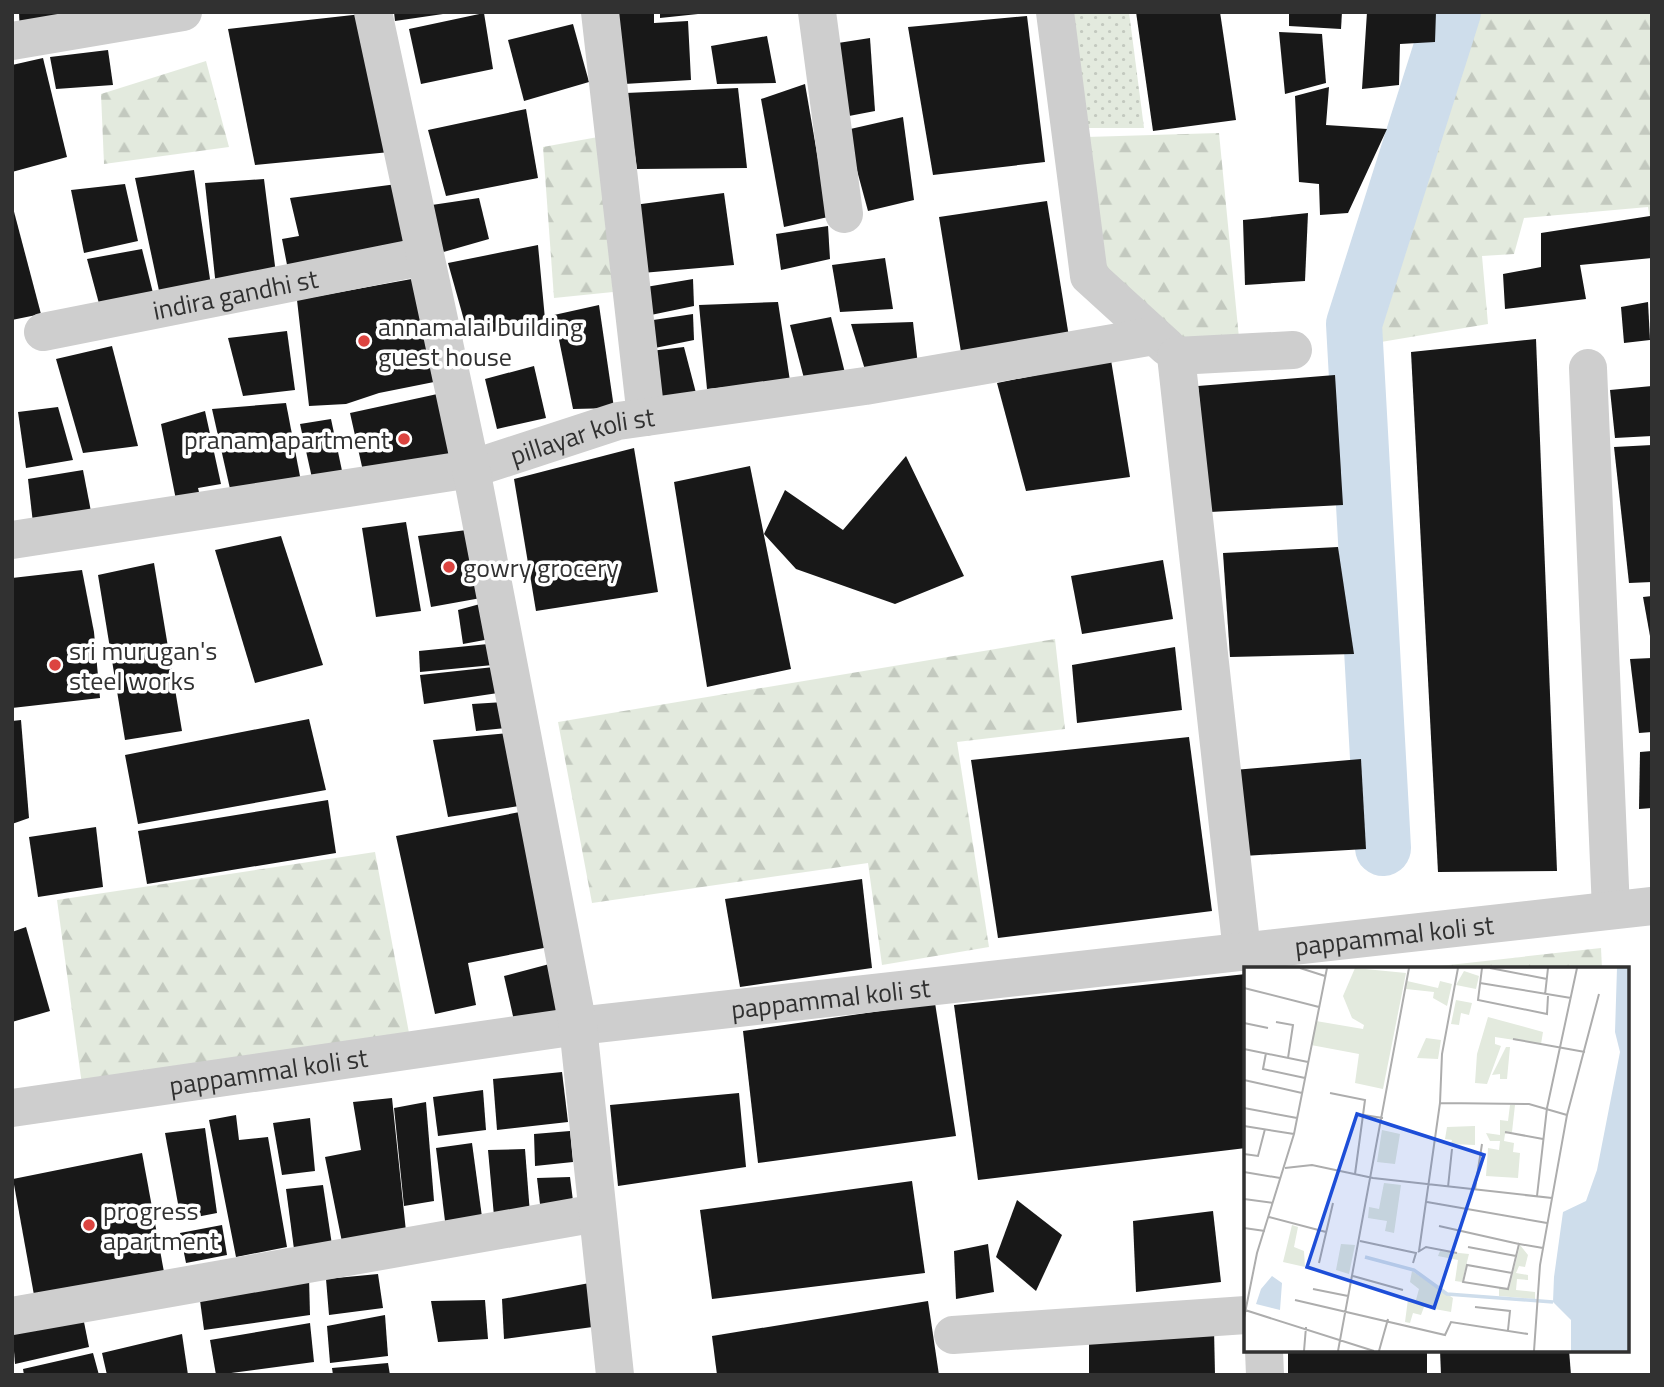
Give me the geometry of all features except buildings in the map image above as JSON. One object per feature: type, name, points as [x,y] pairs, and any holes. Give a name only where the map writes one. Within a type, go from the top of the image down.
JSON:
[{"type":"street","points":[[12,41],[183,12]]},
{"type":"street","points":[[373,12],[471,469],[578,1026],[615,1375]]},
{"type":"street","points":[[600,12],[646,417]]},
{"type":"street","points":[[817,12],[845,214]]},
{"type":"street","points":[[1055,12],[1089,276],[1165,346],[1242,952]]},
{"type":"street","name":"indira gandhi st","points":[[43,332],[425,256]]},
{"type":"street","name":"pillayar koli st","points":[[12,540],[471,469],[618,421],[1165,346],[1293,350]]},
{"type":"street","points":[[1588,368],[1611,910]]},
{"type":"street","name":"pappammal koli st","points":[[12,1108],[578,1026],[1652,906]]},
{"type":"street","points":[[12,1316],[597,1213]]},
{"type":"street","points":[[953,1335],[1244,1315]]},
{"type":"street","points":[[1264,1352],[1265,1375]]},
{"type":"green space","points":[[1065,12],[1129,12],[1144,128],[1080,128]]},
{"type":"green space","points":[[1472,12],[1652,12],[1652,230],[1648,207],[1524,218],[1514,254],[1482,256],[1488,324],[1369,344]]},
{"type":"green space","points":[[206,61],[229,147],[104,164],[101,94]]},
{"type":"green space","points":[[1219,133],[1239,338],[1181,344],[1102,271],[1086,137]]},
{"type":"green space","points":[[598,137],[613,292],[554,298],[543,147]]},
{"type":"green space","points":[[1055,639],[1065,729],[957,742],[989,947],[882,965],[868,863],[592,903],[558,722]]},
{"type":"green space","points":[[375,852],[409,1033],[82,1085],[57,900]]},
{"type":"green space","points":[[1601,948],[1602,967],[1431,967]]},
{"type":"waterway","points":[[1383,848],[1354,324],[1453,12]]},
{"type":"place","name":"annamalai building guest house","points":[[364,341]]},
{"type":"place","name":"pranam apartment","points":[[404,439]]},
{"type":"place","name":"gowry grocery","points":[[449,567]]},
{"type":"place","name":"sri murugan's steel works","points":[[55,665]]},
{"type":"place","name":"progress apartment","points":[[89,1225]]}]
